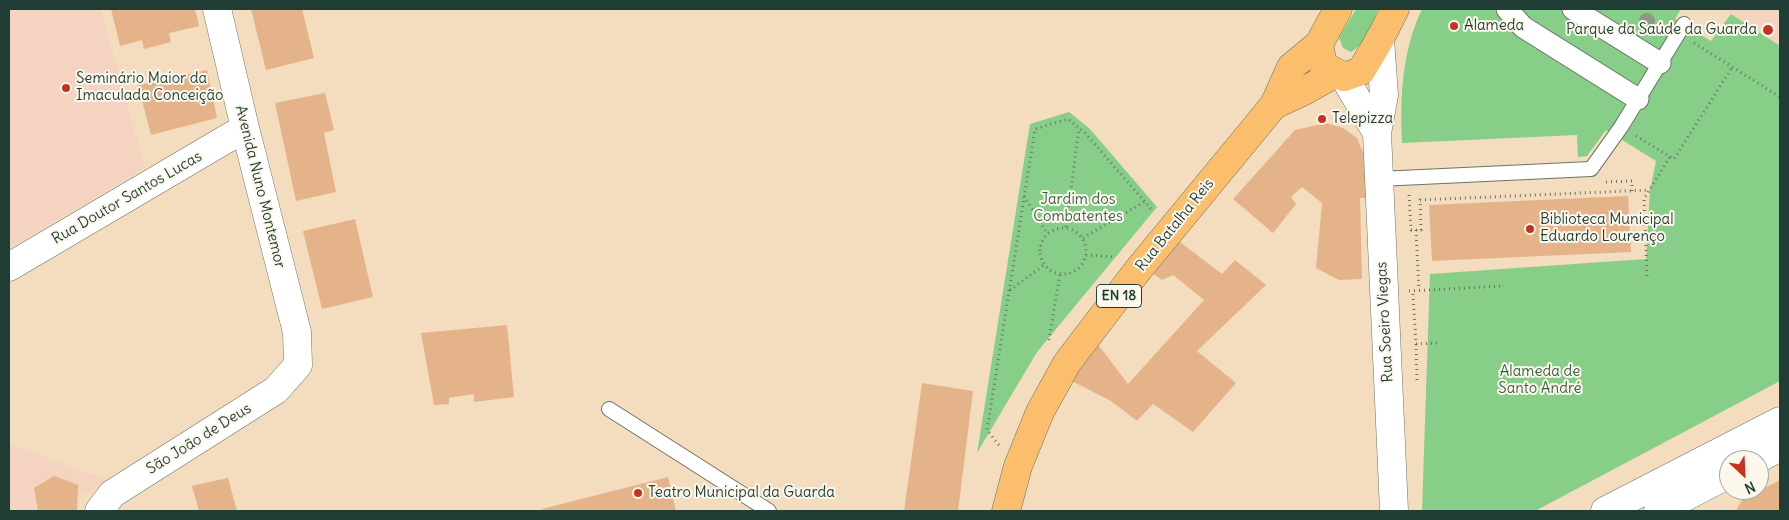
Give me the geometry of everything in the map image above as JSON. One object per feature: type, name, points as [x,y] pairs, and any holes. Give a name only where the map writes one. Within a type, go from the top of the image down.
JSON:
[{"type":"main road","name":"EN 18","points":[[1319,44],[1338,9]]},
{"type":"main road","name":"EN 18","points":[[1340,75],[1361,71],[1395,9]]},
{"type":"main road","points":[[1319,44],[1323,65],[1340,75]]},
{"type":"main road","name":"Rua Batalha Reis","points":[[1006,511],[1018,466],[1040,412],[1067,363],[1138,270],[1274,105],[1292,66],[1319,44]]},
{"type":"main road","name":"Rua Batalha Reis","points":[[1274,105],[1340,75]]},
{"type":"street","name":"Avenida Nuno Montemor","points":[[217,9],[297,332],[298,366]]},
{"type":"street","points":[[1506,9],[1523,27],[1638,99]]},
{"type":"street","points":[[1573,9],[1660,63]]},
{"type":"street","name":"Rua Soeiro Viegas","points":[[1380,39],[1384,95],[1377,134],[1394,511]]},
{"type":"street","name":"Rua Soeiro Viegas","points":[[1340,75],[1377,134]]},
{"type":"street","name":"Rua Doutor Santos Lucas","points":[[9,267],[245,128]]},
{"type":"street","name":"São João de Deus","points":[[99,511],[112,494],[276,390],[298,366]]},
{"type":"street","points":[[1605,511],[1780,421]]},
{"type":"street","points":[[1769,453],[1780,447]]},
{"type":"street","points":[[1658,511],[1719,479]]},
{"type":"lane","points":[[1379,178],[1591,169],[1621,127],[1681,29]]},
{"type":"lane","points":[[609,409],[769,511]]},
{"type":"path","points":[[1681,29],[1780,97]]},
{"type":"path","points":[[1621,127],[1674,160],[1733,66]]},
{"type":"path","points":[[1018,466],[987,430],[1035,129],[1068,118],[1171,230]]},
{"type":"path","points":[[1066,227],[1079,128]]},
{"type":"path","points":[[1647,276],[1644,199],[1670,157]]},
{"type":"path","points":[[1408,177],[1410,230],[1421,230],[1420,200],[1650,190]]},
{"type":"path","points":[[1632,181],[1632,191]]},
{"type":"path","points":[[1024,196],[1047,233]]},
{"type":"path","points":[[1083,238],[1144,202]]},
{"type":"path","points":[[1066,227],[1071,228],[1083,238],[1085,241],[1085,259],[1073,272],[1055,273],[1044,265],[1041,260],[1041,242],[1047,233],[1053,229],[1066,227]]},
{"type":"path","points":[[1416,230],[1419,290]]},
{"type":"path","points":[[1009,290],[1044,265]]},
{"type":"path","points":[[1060,274],[1048,348],[1067,363]]},
{"type":"path","points":[[1408,291],[1504,286]]},
{"type":"path","points":[[1413,291],[1416,344],[1438,343]]},
{"type":"shaded area","name":"Seminário Maior da Imaculada Conceição","points":[[9,9],[101,9],[145,168],[9,248]]},
{"type":"shaded area","name":"Parque da Saúde da Guarda","points":[[1723,9],[1780,9],[1780,46],[1731,14]]},
{"type":"shaded area","points":[[9,443],[108,480],[78,498],[77,511],[9,511]]},
{"type":"green space","points":[[1356,9],[1378,9],[1365,39],[1351,52],[1343,48],[1339,38]]},
{"type":"green space","name":"Alameda de Santo André","points":[[1422,9],[1681,9],[1675,19],[1711,41],[1731,14],[1780,46],[1780,381],[1535,511],[1422,511],[1430,274],[1646,259],[1650,190],[1656,161],[1606,130],[1587,156],[1578,157],[1577,135],[1402,143],[1401,109],[1406,58],[1415,25]]},
{"type":"green space","name":"Jardim dos Combatentes","points":[[1069,112],[1090,129],[1157,207],[1037,352],[977,453],[1030,124]]},
{"type":"building","points":[[111,9],[195,9],[199,26],[169,33],[171,42],[144,49],[142,40],[120,46]]},
{"type":"building","points":[[251,9],[302,9],[314,58],[266,70]]},
{"type":"building","points":[[207,70],[217,118],[151,135],[138,85]]},
{"type":"building","points":[[325,93],[334,130],[324,133],[336,192],[296,201],[275,103]]},
{"type":"building","points":[[1326,123],[1343,128],[1357,138],[1367,162],[1367,198],[1360,198],[1362,279],[1339,280],[1316,268],[1322,203],[1302,187],[1291,197],[1296,204],[1273,233],[1233,199],[1295,130]]},
{"type":"building","name":"Biblioteca Municipal Eduardo Lourenço","points":[[1628,196],[1631,252],[1432,261],[1429,205]]},
{"type":"building","points":[[355,219],[373,297],[322,309],[303,231]]},
{"type":"building","points":[[1180,242],[1222,274],[1235,260],[1266,285],[1197,351],[1236,383],[1193,432],[1153,404],[1137,421],[1111,401],[1068,379],[1094,339],[1128,384],[1204,300],[1173,275],[1162,280],[1150,271]]},
{"type":"building","points":[[507,325],[514,397],[474,402],[474,394],[449,398],[449,404],[434,405],[421,333]]},
{"type":"building","points":[[922,383],[973,391],[958,511],[904,511]]},
{"type":"building","points":[[54,476],[78,485],[77,511],[38,511],[34,488]]},
{"type":"building","name":"Teatro Municipal da Guarda","points":[[668,477],[676,511],[542,511],[542,509]]},
{"type":"building","points":[[228,478],[237,511],[199,511],[192,486]]},
{"type":"building","points":[[1780,480],[1780,511],[1736,511],[1742,500],[1769,500],[1769,486]]},
{"type":"place","name":"Alameda","points":[[1454,26]]},
{"type":"place","name":"Parque da Saúde da Guarda","points":[[1768,30]]},
{"type":"place","name":"Seminário Maior da Imaculada Conceição","points":[[66,88]]},
{"type":"place","name":"Telepizza","points":[[1322,119]]},
{"type":"place","name":"Biblioteca Municipal Eduardo Lourenço","points":[[1530,229]]},
{"type":"place","name":"Teatro Municipal da Guarda","points":[[638,493]]}]
